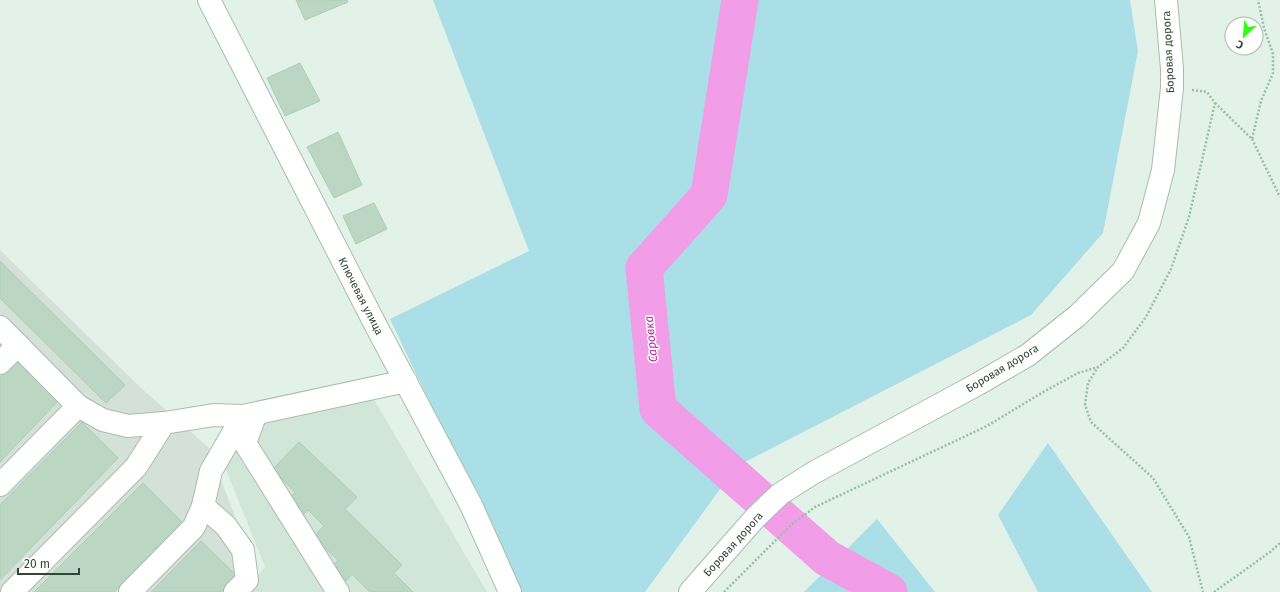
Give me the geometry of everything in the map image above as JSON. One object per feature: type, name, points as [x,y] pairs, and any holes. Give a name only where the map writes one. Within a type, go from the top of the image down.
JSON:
[{"type":"street","name":"Ключевая улица","points":[[209,0],[374,322],[471,506],[510,592]]},
{"type":"street","name":"Боровая дорога","points":[[690,592],[755,518],[780,494],[813,473],[978,384],[1028,355],[1077,316],[1123,271],[1149,223],[1163,170],[1172,88],[1172,69],[1166,0]]},
{"type":"street","points":[[0,327],[78,406],[103,420],[128,426],[164,423],[214,415],[250,415],[406,381]]},
{"type":"street","points":[[0,363],[18,345]]},
{"type":"street","points":[[0,485],[78,406]]},
{"type":"street","points":[[130,592],[194,527],[203,506],[211,472],[250,415]]},
{"type":"street","points":[[250,415],[245,443],[338,592]]},
{"type":"street","points":[[12,592],[136,466],[164,423]]},
{"type":"street","points":[[203,506],[226,526],[243,550],[247,580],[235,592]]},
{"type":"path","points":[[1252,139],[1261,101],[1273,73],[1273,54],[1264,28],[1258,0]]},
{"type":"path","points":[[1172,88],[1207,92],[1215,103],[1252,139],[1280,197]]},
{"type":"path","points":[[724,592],[791,525],[815,507],[988,426],[1078,373],[1098,367],[1124,348],[1146,316],[1171,269],[1189,217],[1215,103]]},
{"type":"path","points":[[1098,367],[1088,383],[1085,405],[1091,422],[1153,478],[1189,537],[1203,592]]},
{"type":"path","points":[[1214,592],[1270,552],[1280,543]]},
{"type":"shaded area","points":[[433,0],[1130,0],[1138,51],[1103,233],[1031,315],[737,466],[645,592],[520,592],[390,319],[529,251]]},
{"type":"shaded area","points":[[0,250],[140,387],[209,448],[260,582],[250,592],[0,592]]},
{"type":"shaded area","points":[[368,389],[487,592],[242,592],[265,567],[214,440],[296,397]]},
{"type":"shaded area","points":[[1048,443],[1152,592],[1038,592],[998,515]]},
{"type":"shaded area","points":[[877,519],[935,592],[804,592]]},
{"type":"building","points":[[296,0],[347,0],[348,2],[305,20]]},
{"type":"building","points":[[300,63],[320,101],[285,116],[267,78]]},
{"type":"building","points":[[338,132],[362,185],[334,198],[307,147]]},
{"type":"building","points":[[374,203],[387,229],[356,244],[343,216]]},
{"type":"building","points":[[0,261],[125,385],[106,403],[0,298]]},
{"type":"building","points":[[18,359],[59,400],[0,462],[0,377]]},
{"type":"building","points":[[82,422],[118,458],[0,580],[0,505]]},
{"type":"building","points":[[299,442],[357,497],[345,509],[402,565],[394,573],[413,592],[370,592],[352,574],[346,581],[331,567],[338,560],[313,537],[324,526],[308,510],[303,515],[288,500],[295,492],[272,470]]},
{"type":"building","points":[[143,483],[183,523],[114,592],[34,592]]},
{"type":"building","points":[[201,541],[237,576],[221,592],[151,592]]},
{"type":"waterway","name":"Саровка","points":[[740,0],[709,195],[644,268],[658,409],[827,558],[889,592]]}]
